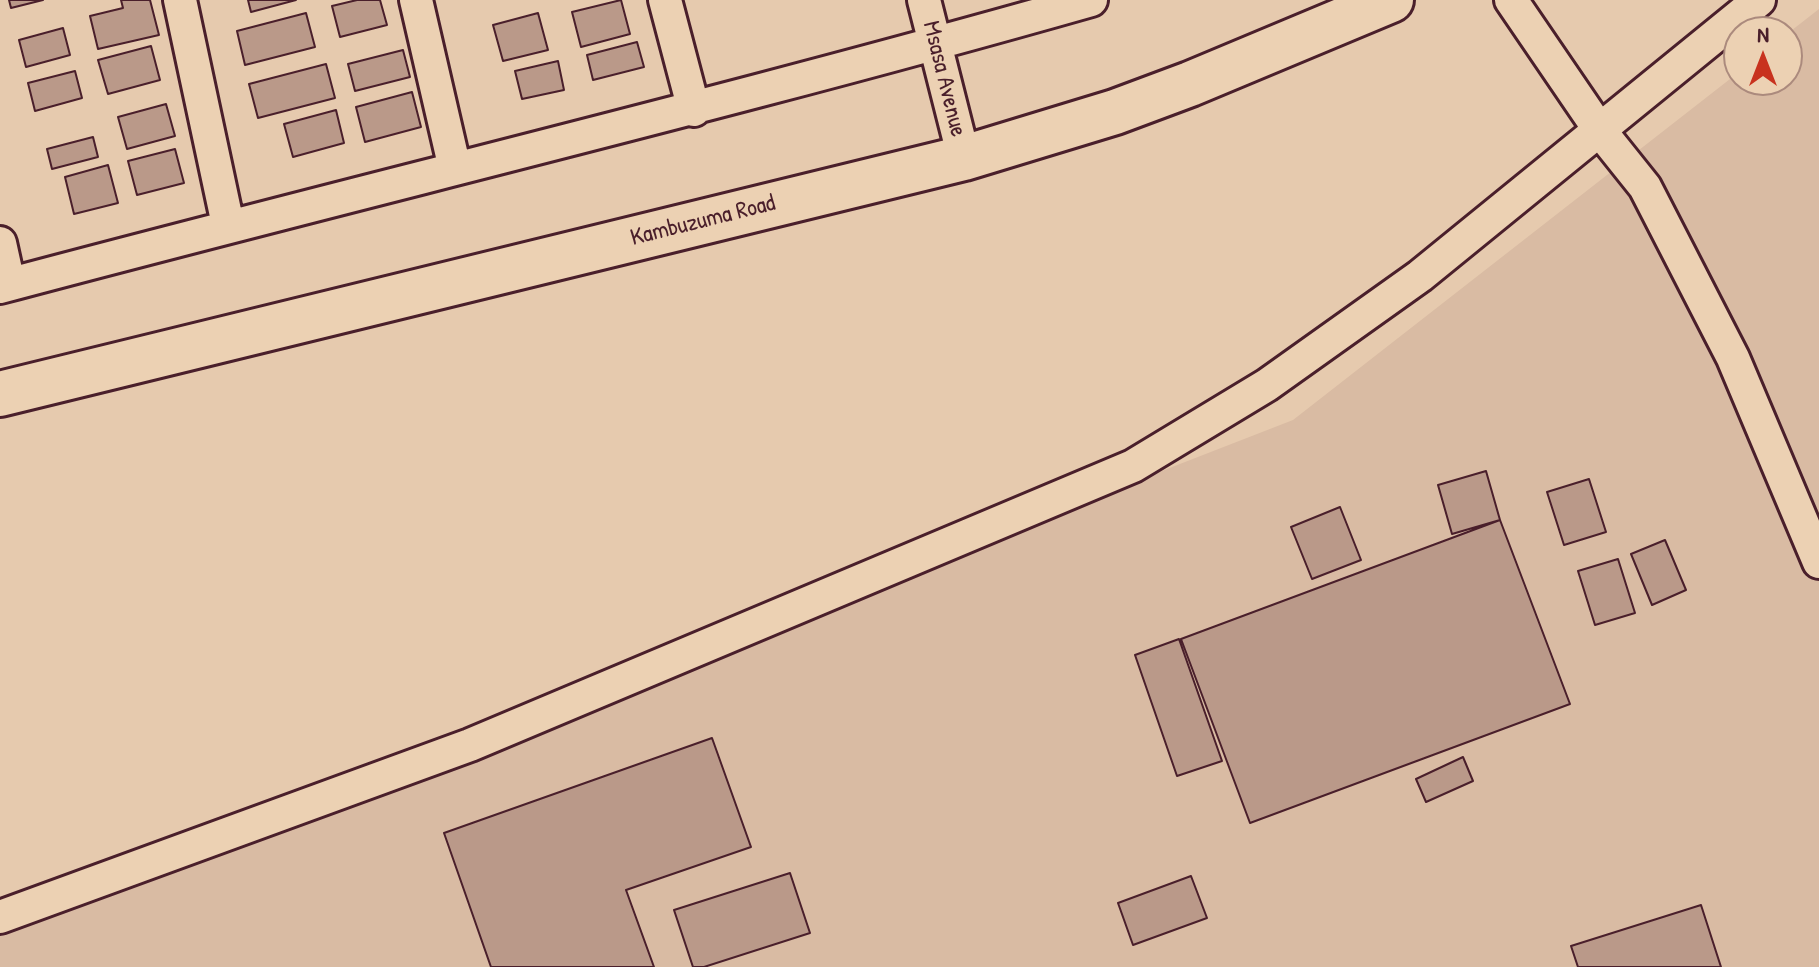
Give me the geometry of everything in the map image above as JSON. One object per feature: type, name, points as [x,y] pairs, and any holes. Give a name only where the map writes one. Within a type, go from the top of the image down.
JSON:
[{"type":"main road","name":"Kambuzuma Road","points":[[0,394],[964,158],[1175,90],[1391,0]]},
{"type":"street","points":[[180,0],[228,225]]},
{"type":"street","points":[[416,0],[455,169]]},
{"type":"street","points":[[665,0],[694,110]]},
{"type":"street","name":"Msasa Avenue","points":[[924,0],[964,158]]},
{"type":"street","points":[[0,243],[5,285],[228,225],[694,110],[1091,0]]},
{"type":"street","points":[[1511,0],[1601,132],[1645,187],[1733,358],[1819,562]]},
{"type":"street","points":[[0,917],[470,745],[1133,466],[1305,358],[1420,276],[1601,132],[1759,0]]},
{"type":"shaded area","points":[[1819,9],[1819,967],[0,967],[0,923],[1293,420],[1723,84],[1723,96],[1803,96],[1803,22]]},
{"type":"building","points":[[9,0],[43,0],[11,8]]},
{"type":"building","points":[[121,0],[150,0],[159,35],[98,49],[90,16],[123,8]]},
{"type":"building","points":[[248,0],[296,0],[251,12]]},
{"type":"building","points":[[357,0],[380,0],[387,25],[340,37],[332,6]]},
{"type":"building","points":[[621,0],[630,34],[581,47],[572,12]]},
{"type":"building","points":[[306,13],[315,47],[245,65],[237,31]]},
{"type":"building","points":[[538,13],[548,50],[503,61],[493,25]]},
{"type":"building","points":[[63,28],[70,55],[26,67],[19,40]]},
{"type":"building","points":[[637,42],[644,67],[593,80],[587,55]]},
{"type":"building","points":[[151,46],[160,80],[108,94],[98,60]]},
{"type":"building","points":[[403,50],[410,77],[355,91],[348,64]]},
{"type":"building","points":[[558,61],[564,90],[522,99],[515,71]]},
{"type":"building","points":[[326,64],[335,98],[258,118],[249,84]]},
{"type":"building","points":[[75,71],[82,98],[35,111],[28,83]]},
{"type":"building","points":[[412,92],[421,127],[365,142],[356,107]]},
{"type":"building","points":[[166,104],[175,136],[127,149],[118,117]]},
{"type":"building","points":[[336,110],[344,143],[293,157],[284,124]]},
{"type":"building","points":[[93,137],[98,157],[52,169],[47,149]]},
{"type":"building","points":[[175,149],[184,183],[137,195],[128,161]]},
{"type":"building","points":[[108,165],[118,203],[74,214],[65,177]]},
{"type":"building","points":[[1486,471],[1500,520],[1452,534],[1438,485]]},
{"type":"building","points":[[1589,479],[1606,532],[1564,545],[1547,492]]},
{"type":"building","points":[[1340,507],[1361,560],[1312,579],[1291,527]]},
{"type":"building","points":[[1500,520],[1570,704],[1250,823],[1181,639]]},
{"type":"building","points":[[1665,540],[1686,590],[1652,605],[1631,554]]},
{"type":"building","points":[[1618,559],[1635,613],[1595,625],[1578,571]]},
{"type":"building","points":[[1179,639],[1222,761],[1177,776],[1135,655]]},
{"type":"building","points":[[712,738],[751,847],[626,890],[654,967],[491,967],[444,833]]},
{"type":"building","points":[[1463,757],[1473,781],[1426,802],[1416,779]]},
{"type":"building","points":[[790,873],[810,933],[704,967],[693,967],[674,910]]},
{"type":"building","points":[[1191,876],[1207,918],[1133,945],[1118,903]]},
{"type":"building","points":[[1701,905],[1721,967],[1578,967],[1571,946]]}]
